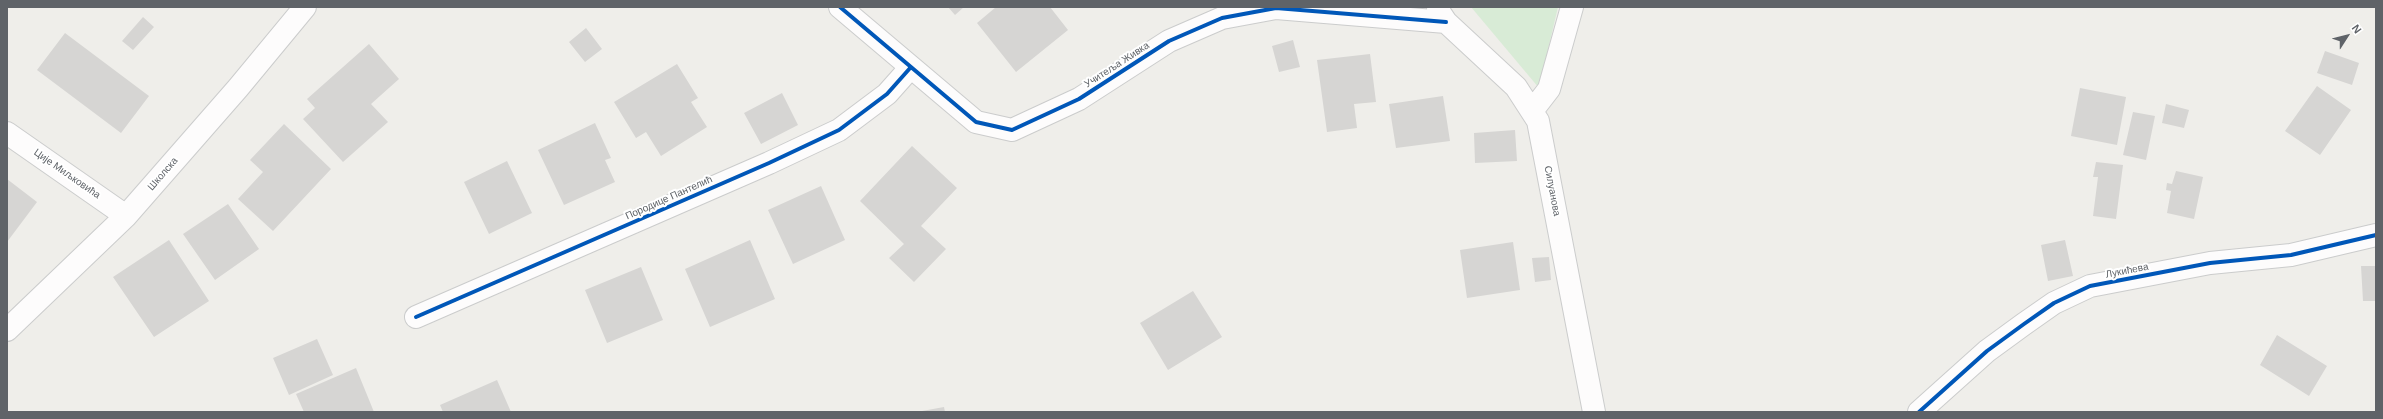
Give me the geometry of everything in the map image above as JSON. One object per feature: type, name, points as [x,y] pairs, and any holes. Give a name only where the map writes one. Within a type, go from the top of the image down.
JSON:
[{"type":"street","name":"Школска","points":[[7,330],[126,216],[238,88],[305,7]]},
{"type":"street","name":"Учитеља Живка","points":[[840,7],[976,122],[1012,130],[1079,99],[1169,42],[1222,18],[1276,8],[1441,14]]},
{"type":"street","points":[[1532,111],[1550,88],[1572,7]]},
{"type":"street","name":"Силуанова","points":[[1441,14],[1516,87],[1538,121],[1594,412]]},
{"type":"street","name":"Породице Пантелић","points":[[416,317],[769,163],[839,130],[887,94],[911,67]]},
{"type":"street","name":"Ције Миљковића","points":[[7,133],[126,216]]},
{"type":"street","name":"Лукићева","points":[[1919,412],[1986,351],[2054,303],[2090,286],[2210,263],[2291,254],[2376,235]]},
{"type":"green space","points":[[1471,7],[1558,7],[1539,88]]},
{"type":"building","points":[[948,7],[964,7],[955,15]]},
{"type":"building","points":[[996,7],[1050,7],[1068,30],[1016,72],[977,23]]},
{"type":"building","points":[[143,17],[154,27],[133,50],[122,41]]},
{"type":"building","points":[[586,28],[602,49],[585,62],[569,42]]},
{"type":"building","points":[[65,33],[149,96],[121,133],[37,70]]},
{"type":"building","points":[[1293,40],[1300,67],[1279,72],[1272,46]]},
{"type":"building","points":[[369,44],[399,79],[371,104],[388,122],[343,162],[303,119],[315,108],[307,99]]},
{"type":"building","points":[[2325,51],[2359,63],[2352,85],[2317,73]]},
{"type":"building","points":[[1370,54],[1376,102],[1354,104],[1357,128],[1327,132],[1317,60]]},
{"type":"building","points":[[677,64],[698,98],[691,102],[707,127],[661,156],[646,132],[636,138],[614,102]]},
{"type":"building","points":[[2317,86],[2351,110],[2320,155],[2285,131]]},
{"type":"building","points":[[2080,88],[2126,97],[2117,145],[2071,136]]},
{"type":"building","points":[[782,93],[798,125],[761,144],[744,113]]},
{"type":"building","points":[[1443,96],[1450,141],[1396,148],[1389,104]]},
{"type":"building","points":[[2166,104],[2189,110],[2184,128],[2162,123]]},
{"type":"building","points":[[2133,112],[2155,116],[2146,160],[2123,155]]},
{"type":"building","points":[[595,123],[611,158],[605,160],[615,182],[564,205],[538,150]]},
{"type":"building","points":[[284,124],[331,169],[273,231],[238,199],[263,172],[250,160]]},
{"type":"building","points":[[1515,130],[1517,161],[1475,163],[1474,133]]},
{"type":"building","points":[[912,146],[957,188],[921,226],[946,249],[914,282],[889,258],[904,244],[860,201]]},
{"type":"building","points":[[507,161],[532,213],[489,234],[464,182]]},
{"type":"building","points":[[2096,162],[2123,165],[2116,219],[2093,216],[2098,177],[2093,177]]},
{"type":"building","points":[[2176,171],[2203,177],[2194,219],[2167,213],[2171,191],[2166,190],[2167,183],[2172,184]]},
{"type":"building","points":[[7,179],[37,202],[7,242]]},
{"type":"building","points":[[821,186],[845,240],[793,264],[768,210]]},
{"type":"building","points":[[228,204],[259,249],[215,280],[183,234]]},
{"type":"building","points":[[169,240],[209,301],[154,337],[113,277]]},
{"type":"building","points":[[750,240],[775,299],[710,327],[685,269]]},
{"type":"building","points":[[2065,240],[2073,276],[2048,281],[2041,245]]},
{"type":"building","points":[[1513,242],[1520,290],[1467,298],[1460,250]]},
{"type":"building","points":[[1549,257],[1551,280],[1535,282],[1532,258]]},
{"type":"building","points":[[2361,266],[2376,266],[2376,301],[2363,301]]},
{"type":"building","points":[[641,267],[663,320],[607,343],[585,290]]},
{"type":"building","points":[[1193,291],[1222,337],[1168,370],[1140,323]]},
{"type":"building","points":[[2277,335],[2327,366],[2309,396],[2260,365]]},
{"type":"building","points":[[317,339],[333,375],[289,395],[273,358]]},
{"type":"building","points":[[356,368],[374,412],[304,412],[296,394]]},
{"type":"building","points":[[497,380],[511,412],[443,412],[440,405]]},
{"type":"building","points":[[944,407],[945,412],[922,412],[922,411]]},
{"type":"cycle path","points":[[840,7],[976,122],[1012,130],[1079,99],[1169,41],[1222,18],[1276,8],[1446,22]]},
{"type":"cycle path","points":[[416,317],[769,163],[839,130],[887,94],[911,67]]},
{"type":"cycle path","points":[[1919,412],[1987,351],[2054,303],[2090,286],[2210,263],[2291,255],[2376,235]]}]
